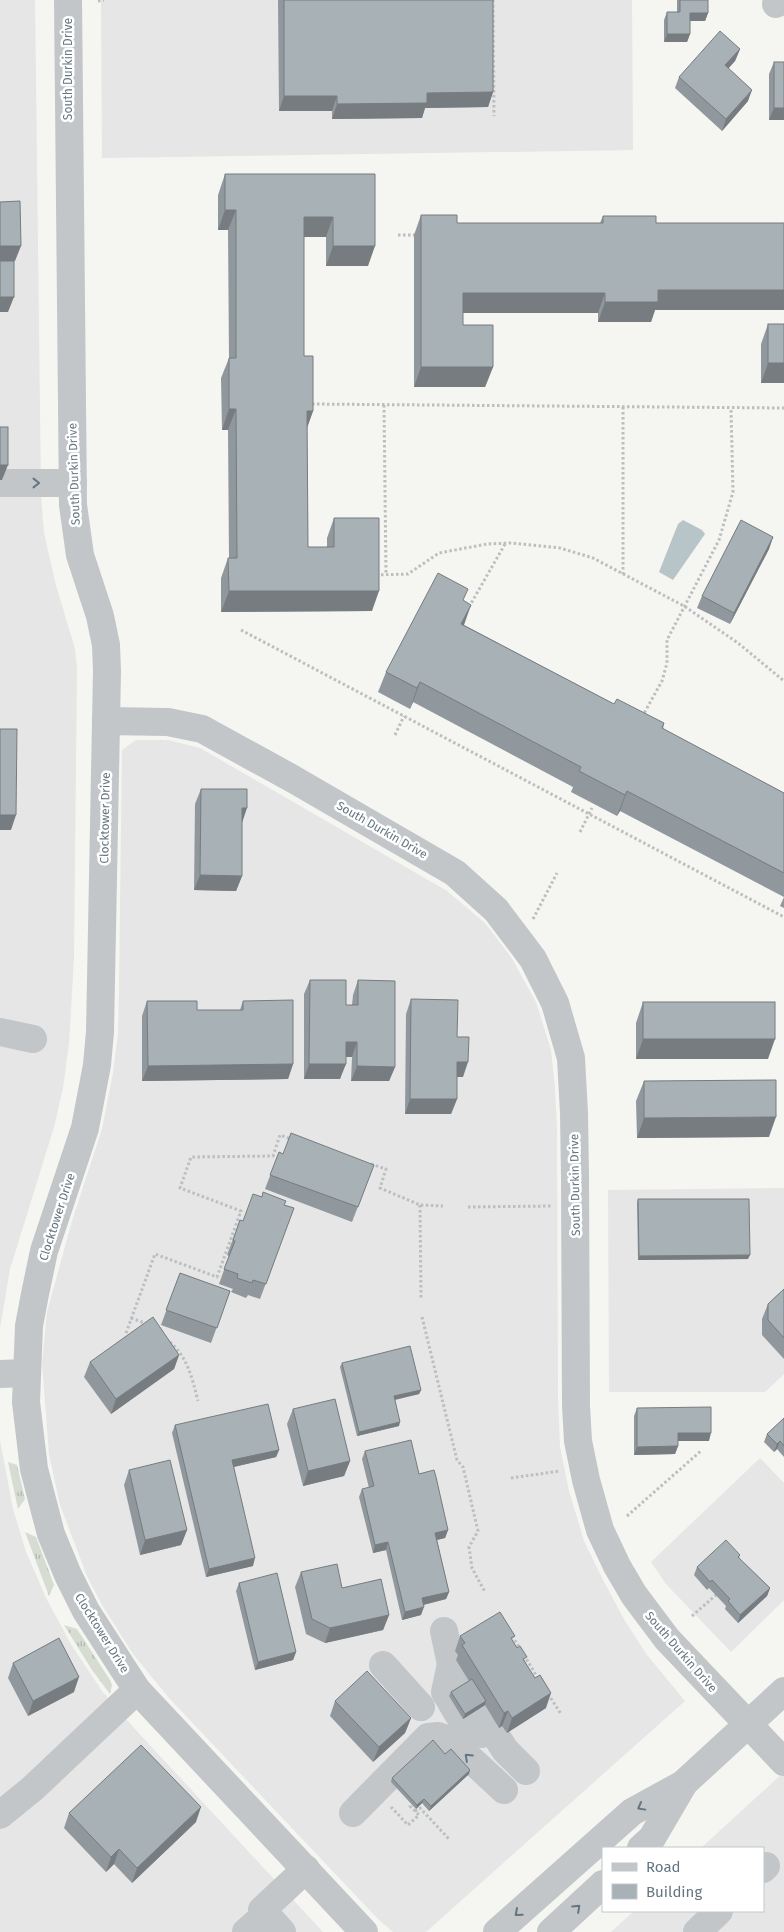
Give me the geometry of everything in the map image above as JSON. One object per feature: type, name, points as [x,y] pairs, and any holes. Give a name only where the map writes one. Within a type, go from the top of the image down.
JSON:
[{"type":"street","name":"South Durkin Drive","points":[[68,0],[74,524],[80,554],[100,616],[106,645],[106,721],[168,722],[202,729],[455,873],[496,910],[529,953],[555,1002],[570,1058],[575,1168],[576,1406],[578,1441],[589,1492],[609,1550],[634,1596],[667,1639],[784,1762]]},
{"type":"street","points":[[0,484],[73,483]]},
{"type":"street","name":"Clocktower Drive","points":[[106,721],[102,989],[97,1065],[85,1128],[44,1251],[36,1285],[30,1326],[13,1374],[28,1425],[34,1469],[52,1534],[68,1575],[86,1611],[137,1690],[364,1932]]},
{"type":"street","points":[[0,1032],[33,1039]]},
{"type":"street","points":[[444,1631],[451,1664],[505,1750],[526,1772]]},
{"type":"street","points":[[383,1665],[421,1707]]},
{"type":"street","points":[[0,1815],[32,1789],[137,1690]]},
{"type":"street","points":[[497,1932],[632,1812],[684,1784],[748,1726],[784,1690]]},
{"type":"street","points":[[352,1813],[428,1737],[438,1736],[450,1740],[504,1790]]},
{"type":"street","points":[[642,1847],[652,1838],[684,1784]]},
{"type":"street","points":[[246,1932],[274,1923],[262,1910],[306,1869]]},
{"type":"street","points":[[551,1932],[602,1885]]},
{"type":"street","points":[[697,1932],[718,1912]]},
{"type":"path","points":[[98,1],[104,0]]},
{"type":"path","points":[[493,0],[494,116]]},
{"type":"path","points":[[398,235],[417,235]]},
{"type":"path","points":[[312,404],[784,408]]},
{"type":"path","points":[[384,404],[386,574]]},
{"type":"path","points":[[623,407],[624,574]]},
{"type":"path","points":[[639,723],[662,680],[668,663],[667,640],[719,540],[733,492],[731,408]]},
{"type":"path","points":[[373,575],[408,574],[439,554],[487,544],[535,545],[567,550],[592,558],[684,606],[738,643],[784,681]]},
{"type":"path","points":[[465,615],[505,544]]},
{"type":"path","points":[[241,630],[784,916]]},
{"type":"path","points":[[394,734],[404,716]]},
{"type":"path","points":[[580,832],[592,808]]},
{"type":"path","points":[[531,923],[557,873]]},
{"type":"path","points":[[126,1333],[155,1254],[216,1277],[220,1269],[241,1211],[180,1188],[191,1157],[273,1156],[280,1135],[298,1141]]},
{"type":"path","points":[[364,1162],[386,1169],[380,1188],[420,1205],[443,1206]]},
{"type":"path","points":[[420,1205],[421,1298]]},
{"type":"path","points":[[468,1207],[556,1206]]},
{"type":"path","points":[[422,1317],[457,1460],[463,1467],[478,1531],[469,1547],[472,1568],[485,1592]]},
{"type":"path","points":[[132,1318],[150,1325]]},
{"type":"path","points":[[167,1340],[180,1351],[184,1358],[198,1400]]},
{"type":"path","points":[[627,1516],[702,1450]]},
{"type":"path","points":[[511,1478],[564,1470]]},
{"type":"path","points":[[692,1616],[716,1595]]},
{"type":"path","points":[[511,1634],[542,1683]]},
{"type":"path","points":[[511,1646],[516,1643]]},
{"type":"path","points":[[522,1663],[527,1660]]},
{"type":"path","points":[[546,1691],[561,1714]]},
{"type":"path","points":[[391,1806],[408,1825],[419,1815],[410,1806],[411,1804]]},
{"type":"path","points":[[415,1811],[420,1808],[449,1839]]},
{"type":"shaded area","points":[[0,0],[35,0],[41,494],[44,533],[55,582],[75,649],[77,667],[74,957],[69,1043],[63,1088],[54,1127],[10,1269],[0,1328]]},
{"type":"shaded area","points":[[101,0],[632,0],[633,150],[102,158]]},
{"type":"shaded area","points":[[683,520],[702,530],[705,534],[673,580],[659,572],[678,524]]},
{"type":"shaded area","points":[[136,740],[168,740],[200,748],[447,891],[485,923],[511,957],[536,1002],[551,1050],[557,1130],[558,1398],[560,1447],[569,1491],[584,1541],[625,1621],[647,1655],[685,1701],[426,1932],[393,1932],[378,1919],[169,1698],[133,1654],[102,1605],[87,1576],[60,1505],[49,1454],[42,1363],[47,1312],[72,1221],[102,1129],[113,1073],[118,1034],[122,750]]},
{"type":"shaded area","points":[[784,1188],[784,1374],[765,1392],[609,1392],[608,1190]]},
{"type":"shaded area","points":[[0,1440],[13,1509],[26,1552],[46,1598],[72,1646],[102,1691],[134,1728],[323,1932],[0,1932]]},
{"type":"shaded area","points":[[760,1458],[784,1483],[784,1600],[731,1652],[666,1584],[651,1562]]},
{"type":"shaded area","points":[[784,1772],[784,1932],[611,1932],[633,1912],[764,1912],[764,1847],[702,1847]]},
{"type":"green space","points":[[8,1462],[17,1465],[25,1499],[18,1509]]},
{"type":"green space","points":[[25,1532],[36,1537],[54,1585],[49,1596]]},
{"type":"green space","points":[[64,1625],[77,1629],[110,1680],[112,1685],[110,1694],[92,1670]]},
{"type":"building","points":[[284,0],[493,0],[493,92],[427,93],[427,103],[337,104],[337,96],[284,96]]},
{"type":"building","points":[[680,0],[708,0],[708,13],[690,13],[690,34],[667,34],[667,12],[680,12]]},
{"type":"building","points":[[720,31],[740,49],[725,65],[752,90],[726,119],[679,77]]},
{"type":"building","points":[[774,62],[784,62],[784,108],[774,108]]},
{"type":"building","points":[[225,174],[375,174],[375,246],[333,246],[333,217],[304,217],[304,356],[313,356],[313,411],[307,411],[308,547],[334,547],[334,518],[379,518],[379,591],[229,591],[228,558],[237,558],[236,409],[229,409],[229,358],[236,358],[236,210],[225,210]]},
{"type":"building","points":[[20,201],[21,246],[0,246],[0,202]]},
{"type":"building","points":[[421,215],[457,215],[457,223],[603,223],[603,216],[656,216],[656,223],[784,223],[784,290],[658,290],[658,302],[605,302],[605,293],[463,293],[463,325],[493,325],[493,367],[421,367]]},
{"type":"building","points":[[0,261],[14,261],[14,297],[0,297]]},
{"type":"building","points":[[768,324],[784,324],[784,363],[768,363]]},
{"type":"building","points":[[0,427],[8,427],[8,465],[0,465]]},
{"type":"building","points":[[741,520],[773,537],[734,613],[702,596]]},
{"type":"building","points":[[438,573],[468,589],[463,600],[471,605],[461,624],[614,704],[617,699],[664,723],[662,728],[784,793],[784,873],[627,791],[625,795],[579,771],[581,767],[420,682],[417,688],[386,672]]},
{"type":"building","points":[[0,729],[17,729],[16,815],[0,815]]},
{"type":"building","points":[[201,789],[247,789],[247,808],[242,808],[242,876],[200,875]]},
{"type":"building","points":[[310,980],[346,980],[346,1005],[358,1005],[358,980],[395,981],[395,1067],[357,1066],[357,1042],[346,1042],[346,1064],[309,1064]]},
{"type":"building","points":[[411,999],[458,1000],[457,1037],[469,1037],[468,1062],[457,1062],[457,1099],[410,1099]]},
{"type":"building","points":[[293,1000],[293,1064],[148,1066],[147,1001],[197,1001],[197,1010],[243,1010],[243,1001]]},
{"type":"building","points":[[643,1002],[775,1002],[775,1039],[643,1039]]},
{"type":"building","points":[[776,1080],[776,1117],[644,1118],[644,1081]]},
{"type":"building","points":[[291,1133],[374,1165],[358,1207],[270,1175],[279,1152],[283,1154]]},
{"type":"building","points":[[263,1192],[286,1201],[284,1205],[294,1208],[266,1284],[253,1280],[252,1283],[237,1278],[238,1274],[224,1269],[235,1241],[233,1240],[240,1220],[243,1221],[253,1194],[262,1197]]},
{"type":"building","points":[[638,1199],[749,1199],[750,1255],[639,1256]]},
{"type":"building","points":[[180,1273],[230,1291],[217,1328],[166,1310]]},
{"type":"building","points":[[784,1289],[784,1338],[768,1320],[768,1304]]},
{"type":"building","points":[[153,1317],[179,1355],[116,1399],[90,1362]]},
{"type":"building","points":[[410,1346],[421,1390],[394,1396],[400,1422],[359,1432],[342,1363]]},
{"type":"building","points":[[335,1399],[350,1461],[308,1471],[293,1409]]},
{"type":"building","points":[[268,1404],[279,1450],[232,1460],[255,1558],[209,1569],[175,1425]]},
{"type":"building","points":[[711,1407],[711,1433],[678,1433],[678,1446],[637,1447],[637,1408]]},
{"type":"building","points":[[784,1418],[784,1446],[780,1441],[777,1444],[767,1434]]},
{"type":"building","points":[[411,1440],[419,1474],[434,1470],[436,1477],[448,1530],[435,1533],[449,1592],[422,1598],[424,1607],[405,1612],[388,1542],[375,1545],[362,1489],[374,1486],[365,1451]]},
{"type":"building","points":[[170,1460],[187,1530],[145,1540],[129,1470]]},
{"type":"building","points":[[726,1540],[740,1555],[738,1557],[770,1588],[740,1615],[728,1601],[730,1599],[712,1580],[710,1582],[697,1567]]},
{"type":"building","points":[[337,1564],[342,1588],[381,1579],[389,1615],[330,1628],[312,1619],[301,1572]]},
{"type":"building","points":[[277,1573],[296,1652],[258,1662],[239,1583]]},
{"type":"building","points":[[500,1612],[515,1636],[511,1638],[517,1648],[520,1646],[527,1657],[523,1659],[535,1678],[540,1675],[551,1693],[512,1718],[508,1711],[504,1713],[462,1645],[465,1643],[460,1636]]},
{"type":"building","points":[[59,1638],[79,1677],[33,1701],[13,1663]]},
{"type":"building","points":[[367,1671],[411,1718],[379,1747],[335,1701]]},
{"type":"building","points":[[472,1679],[486,1701],[465,1714],[451,1692]]},
{"type":"building","points":[[433,1740],[445,1754],[451,1749],[470,1770],[431,1806],[424,1799],[417,1805],[392,1778]]},
{"type":"building","points":[[141,1745],[201,1807],[137,1868],[119,1849],[111,1857],[69,1813]]}]
